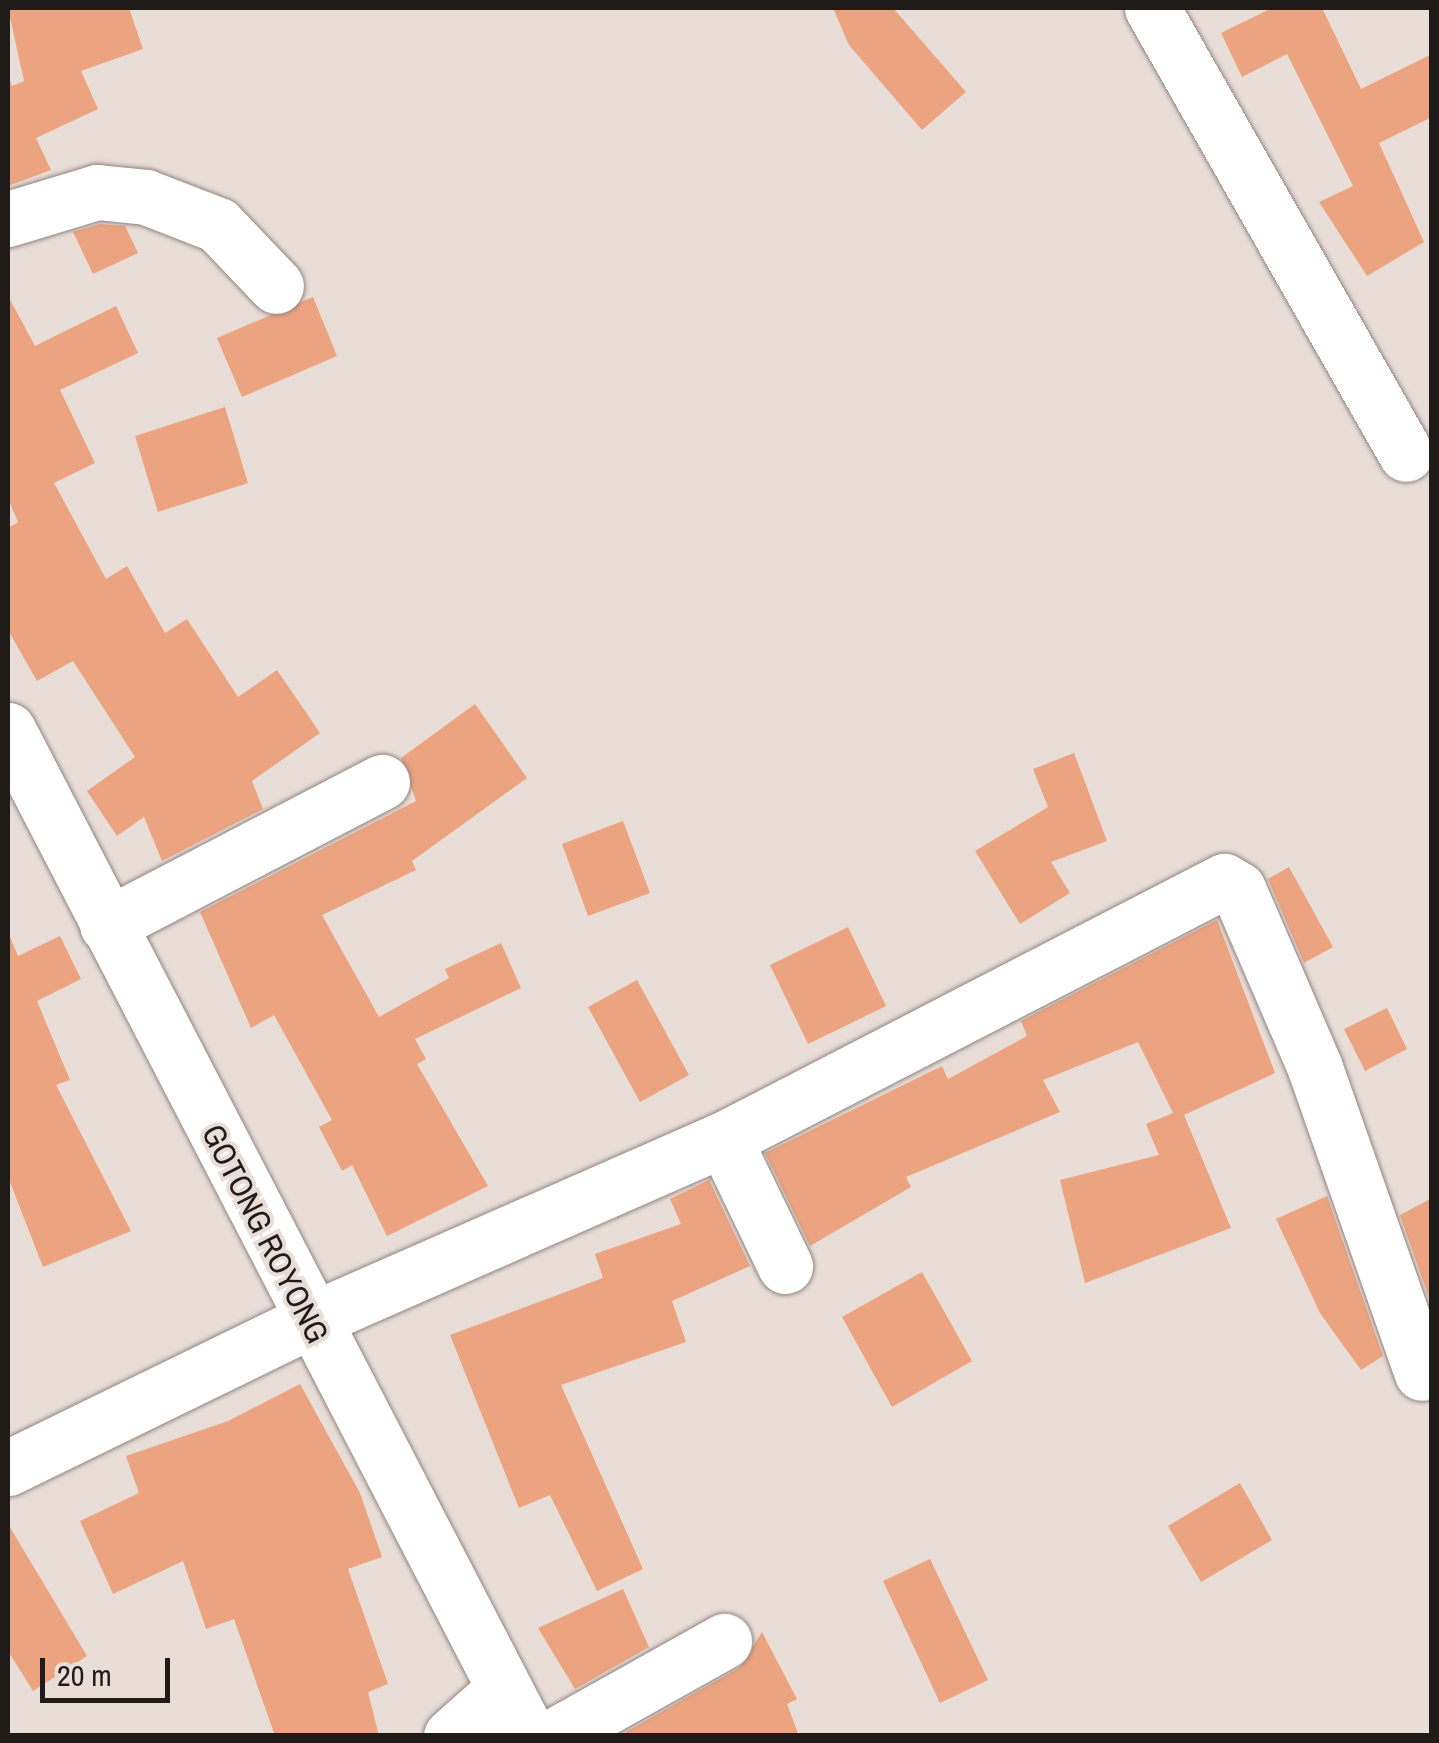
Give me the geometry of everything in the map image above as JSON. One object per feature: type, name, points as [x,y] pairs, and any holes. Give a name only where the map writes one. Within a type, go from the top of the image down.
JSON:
[{"type":"street","points":[[1152,8],[1406,454]]},
{"type":"street","points":[[8,219],[97,192],[146,197],[218,225],[276,286]]},
{"type":"street","name":"GOTONG ROYONG","points":[[8,730],[309,1321],[517,1712]]},
{"type":"street","points":[[107,925],[382,782]]},
{"type":"street","points":[[8,1468],[309,1321],[724,1139],[1224,881],[1238,889],[1315,1068],[1422,1374]]},
{"type":"street","points":[[724,1139],[785,1266]]},
{"type":"street","points":[[554,1736],[724,1641]]},
{"type":"street","points":[[451,1736],[517,1712]]},
{"type":"building","points":[[8,8],[129,8],[143,49],[81,71],[98,109],[36,138],[51,170],[8,186],[8,76],[12,86],[24,81]]},
{"type":"building","points":[[833,8],[893,8],[966,92],[922,130],[849,45]]},
{"type":"building","points":[[1272,8],[1322,8],[1361,89],[1432,54],[1432,117],[1379,143],[1424,242],[1367,276],[1319,202],[1353,186],[1287,54],[1242,77],[1221,33]]},
{"type":"building","points":[[100,224],[125,226],[138,253],[93,274],[73,232]]},
{"type":"building","points":[[8,296],[35,346],[116,306],[138,353],[60,390],[95,463],[54,483],[106,579],[127,566],[165,633],[187,619],[238,697],[277,670],[320,733],[252,781],[263,809],[162,861],[144,817],[117,836],[87,791],[135,757],[73,661],[37,681],[8,630],[8,528],[18,522],[8,499]]},
{"type":"building","points":[[313,297],[337,356],[242,397],[217,338]]},
{"type":"building","points":[[225,407],[248,483],[158,512],[135,436]]},
{"type":"building","points":[[475,704],[527,778],[412,861],[416,870],[322,915],[379,1017],[449,978],[445,969],[501,943],[521,988],[415,1039],[426,1059],[417,1064],[488,1186],[387,1236],[352,1165],[342,1171],[319,1127],[332,1120],[274,1015],[251,1028],[200,912],[416,801],[401,758]]},
{"type":"building","points":[[1074,753],[1107,841],[1051,862],[1070,893],[1020,924],[975,851],[1048,807],[1033,769]]},
{"type":"building","points":[[623,821],[650,893],[588,916],[562,844]]},
{"type":"building","points":[[1289,867],[1333,947],[1304,963],[1268,879]]},
{"type":"building","points":[[1217,920],[1275,1073],[1184,1115],[1231,1228],[1085,1283],[1060,1180],[1159,1155],[1146,1124],[1173,1113],[1138,1042],[1043,1080],[1060,1112],[906,1177],[911,1187],[810,1246],[765,1153],[942,1066],[948,1079],[1027,1036],[1021,1021]]},
{"type":"building","points":[[848,927],[886,1006],[808,1044],[770,965]]},
{"type":"building","points":[[8,932],[18,956],[60,936],[81,979],[37,1001],[70,1080],[56,1085],[131,1231],[43,1267],[8,1177]]},
{"type":"building","points":[[637,980],[689,1075],[640,1102],[588,1007]]},
{"type":"building","points":[[1387,1008],[1407,1049],[1365,1071],[1344,1029]]},
{"type":"building","points":[[709,1180],[750,1266],[672,1301],[686,1342],[561,1385],[643,1569],[597,1591],[550,1495],[519,1508],[450,1335],[603,1278],[595,1254],[681,1224],[670,1199]]},
{"type":"building","points":[[1327,1196],[1383,1356],[1361,1370],[1320,1313],[1276,1219]]},
{"type":"building","points":[[1432,1198],[1432,1306],[1400,1215]]},
{"type":"building","points":[[922,1272],[972,1361],[892,1407],[842,1317]]},
{"type":"building","points":[[300,1384],[360,1493],[382,1557],[348,1569],[388,1684],[368,1692],[379,1736],[275,1736],[234,1619],[206,1629],[183,1561],[113,1594],[80,1521],[139,1493],[126,1456],[228,1421]]},
{"type":"building","points":[[1240,1483],[1272,1540],[1201,1582],[1168,1526]]},
{"type":"building","points":[[8,1524],[87,1656],[33,1691],[8,1651]]},
{"type":"building","points":[[930,1559],[988,1680],[940,1703],[883,1581]]},
{"type":"building","points":[[623,1589],[649,1647],[575,1689],[538,1628]]},
{"type":"building","points":[[762,1632],[797,1699],[787,1704],[799,1736],[619,1736],[739,1668]]}]
